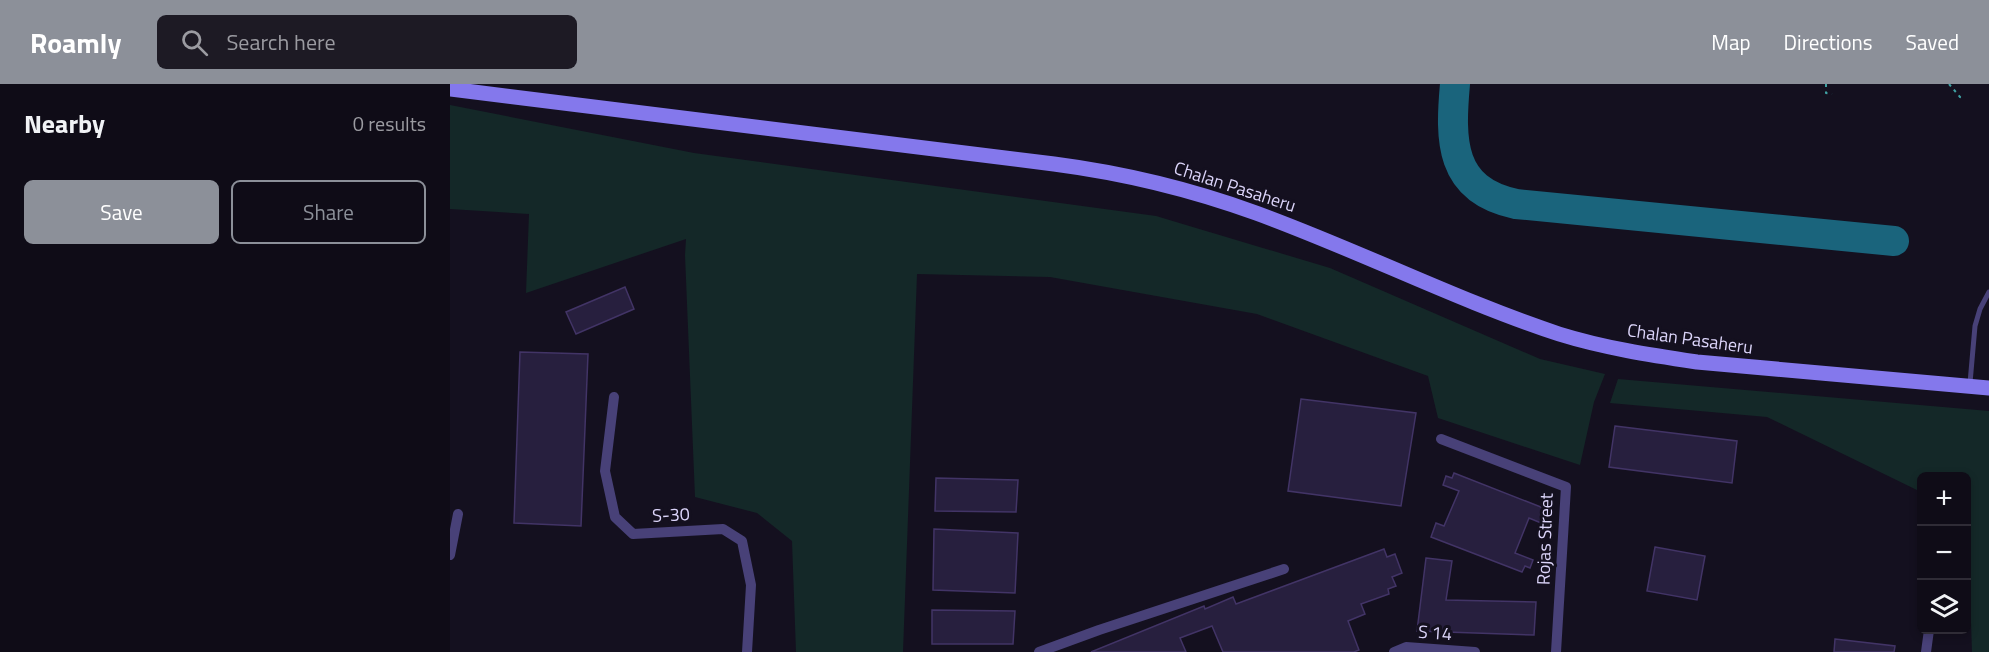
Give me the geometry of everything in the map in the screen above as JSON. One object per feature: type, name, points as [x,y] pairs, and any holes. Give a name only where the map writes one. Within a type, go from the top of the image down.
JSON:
[{"type":"main road","name":"Chalan Pasaheru","points":[[450,89],[1042,162],[1124,175],[1191,192],[1255,212],[1529,323],[1591,343],[1697,362],[1989,388]]},
{"type":"street","name":"S-30","points":[[614,396],[605,471],[615,517],[633,534],[723,529],[742,541],[751,585],[747,652]]},
{"type":"street","name":"Rojas Street","points":[[1441,440],[1566,487],[1556,652]]},
{"type":"street","points":[[450,555],[458,514]]},
{"type":"street","points":[[1039,652],[1284,569]]},
{"type":"street","points":[[1926,652],[1928,634]]},
{"type":"street","name":"S 14","points":[[1394,652],[1406,647],[1475,652]]},
{"type":"lane","points":[[1970,386],[1975,326],[1980,309],[1989,292]]},
{"type":"path","points":[[1826,84],[1826,93],[1832,94]]},
{"type":"path","points":[[1949,84],[1960,97],[1965,98]]},
{"type":"green space","points":[[450,105],[694,153],[1156,216],[1330,268],[1540,359],[1605,374],[1594,402],[1580,465],[1438,418],[1428,376],[1257,314],[1050,277],[917,274],[903,652],[796,652],[792,541],[757,513],[695,497],[686,239],[526,293],[529,214],[450,209]]},
{"type":"green space","points":[[1618,379],[1989,411],[1989,652],[1972,652],[1971,472],[1917,472],[1917,490],[1767,417],[1610,403]]},
{"type":"building","points":[[625,287],[634,309],[576,334],[566,312]]},
{"type":"building","points":[[520,352],[588,354],[581,526],[514,523]]},
{"type":"building","points":[[1301,399],[1416,413],[1401,506],[1288,491]]},
{"type":"building","points":[[1615,426],[1737,441],[1732,483],[1609,467]]},
{"type":"building","points":[[1454,473],[1551,511],[1546,525],[1529,518],[1515,553],[1533,560],[1530,568],[1525,566],[1522,572],[1431,537],[1436,523],[1444,526],[1459,491],[1443,485],[1446,476],[1452,478]]},
{"type":"building","points":[[936,478],[1018,480],[1016,512],[935,511]]},
{"type":"building","points":[[934,529],[1018,533],[1015,593],[933,590]]},
{"type":"building","points":[[1655,547],[1705,556],[1697,600],[1647,591]]},
{"type":"building","points":[[1384,549],[1387,557],[1395,554],[1402,573],[1392,577],[1396,586],[1388,589],[1389,594],[1361,604],[1365,614],[1348,621],[1359,650],[1354,652],[1223,652],[1212,626],[1180,638],[1186,652],[1091,652],[1204,606],[1205,609],[1233,597],[1236,604]]},
{"type":"building","points":[[1426,558],[1452,561],[1446,600],[1536,602],[1534,635],[1417,631]]},
{"type":"building","points":[[932,610],[1015,611],[1013,644],[932,644]]},
{"type":"building","points":[[1835,639],[1895,646],[1894,652],[1834,652]]},
{"type":"taxiway","points":[[1455,84],[1453,124],[1458,160],[1466,175],[1478,187],[1494,197],[1516,204],[1894,241]]}]
